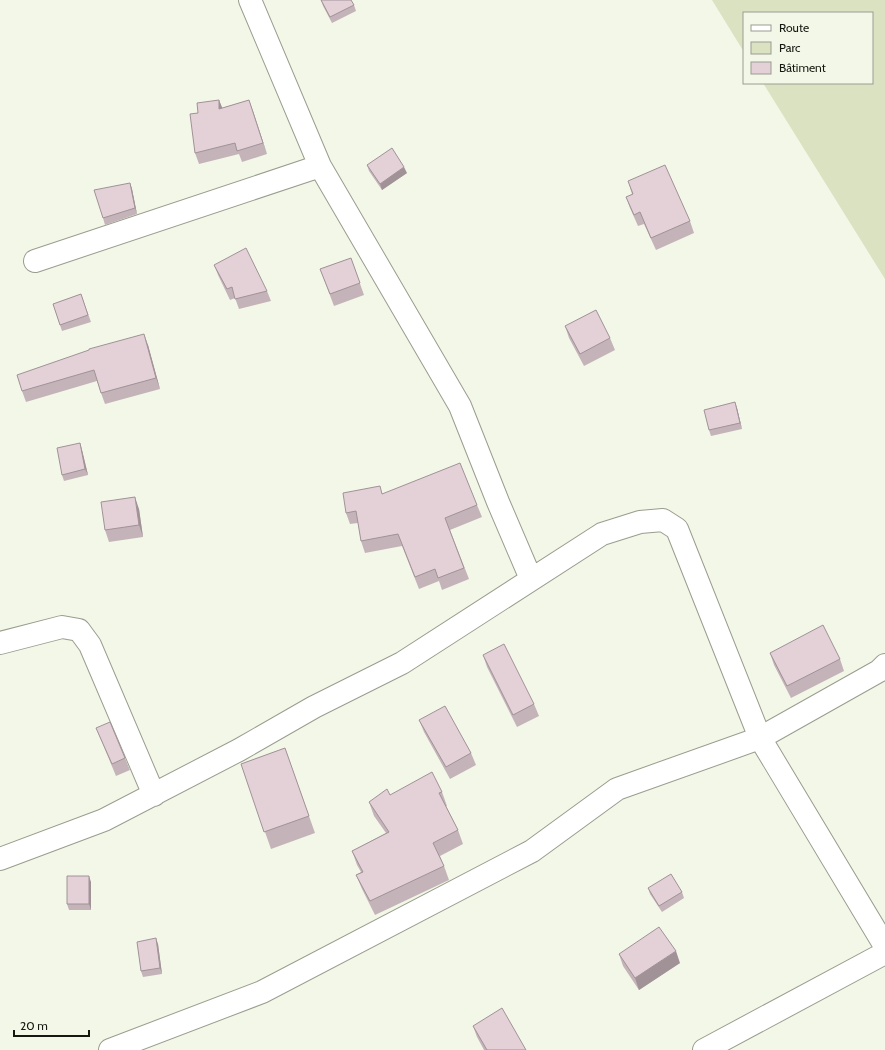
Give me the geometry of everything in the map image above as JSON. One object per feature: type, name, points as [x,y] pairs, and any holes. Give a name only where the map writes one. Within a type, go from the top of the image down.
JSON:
[{"type":"street","points":[[250,0],[320,166],[460,406],[498,502],[531,579]]},
{"type":"street","points":[[35,261],[320,166]]},
{"type":"street","points":[[0,859],[104,820],[154,795],[314,707],[402,663],[602,534],[640,522],[663,520],[677,529],[760,738],[885,946]]},
{"type":"street","points":[[0,643],[62,627],[79,630],[90,645],[154,795]]},
{"type":"street","points":[[110,1050],[262,992],[532,851],[617,789],[760,738],[879,671],[885,666]]},
{"type":"street","points":[[704,1050],[885,953]]},
{"type":"green space","points":[[712,0],[885,0],[885,279],[764,84],[873,84],[873,12],[743,12],[743,50]]},
{"type":"building","points":[[321,0],[351,0],[354,5],[330,17]]},
{"type":"building","points":[[219,100],[219,109],[249,100],[263,143],[237,151],[235,143],[195,153],[190,114],[198,113],[197,103]]},
{"type":"building","points":[[392,148],[404,167],[380,184],[367,165]]},
{"type":"building","points":[[665,165],[690,221],[651,238],[640,212],[634,215],[626,197],[633,194],[628,181]]},
{"type":"building","points":[[130,183],[135,208],[103,218],[94,190]]},
{"type":"building","points":[[246,248],[267,291],[235,299],[232,287],[227,289],[214,265]]},
{"type":"building","points":[[351,258],[360,283],[330,294],[320,269]]},
{"type":"building","points":[[81,294],[88,315],[60,325],[53,304]]},
{"type":"building","points":[[596,310],[610,338],[580,354],[565,326]]},
{"type":"building","points":[[144,334],[156,378],[101,393],[94,370],[22,391],[17,375],[89,349]]},
{"type":"building","points":[[735,402],[740,423],[709,430],[704,410]]},
{"type":"building","points":[[80,443],[85,469],[62,475],[57,448]]},
{"type":"building","points":[[460,463],[477,505],[445,518],[464,568],[438,578],[435,569],[415,577],[398,534],[361,541],[356,511],[346,513],[343,493],[380,486],[382,494]]},
{"type":"building","points":[[135,497],[139,525],[105,530],[101,502]]},
{"type":"building","points":[[823,625],[840,659],[787,686],[770,653]]},
{"type":"building","points":[[504,644],[534,704],[513,715],[483,655]]},
{"type":"building","points":[[445,706],[471,753],[446,767],[419,720]]},
{"type":"building","points":[[110,722],[125,758],[112,764],[96,728]]},
{"type":"building","points":[[285,748],[309,816],[264,832],[241,764]]},
{"type":"building","points":[[432,772],[442,792],[439,793],[458,830],[433,843],[444,866],[370,901],[356,875],[363,872],[352,851],[389,832],[369,802],[387,789],[390,795]]},
{"type":"building","points":[[671,874],[682,892],[659,906],[648,888]]},
{"type":"building","points":[[67,876],[89,876],[89,904],[67,904]]},
{"type":"building","points":[[659,927],[676,951],[635,978],[619,954]]},
{"type":"building","points":[[156,938],[160,968],[141,971],[137,942]]},
{"type":"building","points":[[502,1008],[526,1050],[487,1050],[473,1026]]}]
